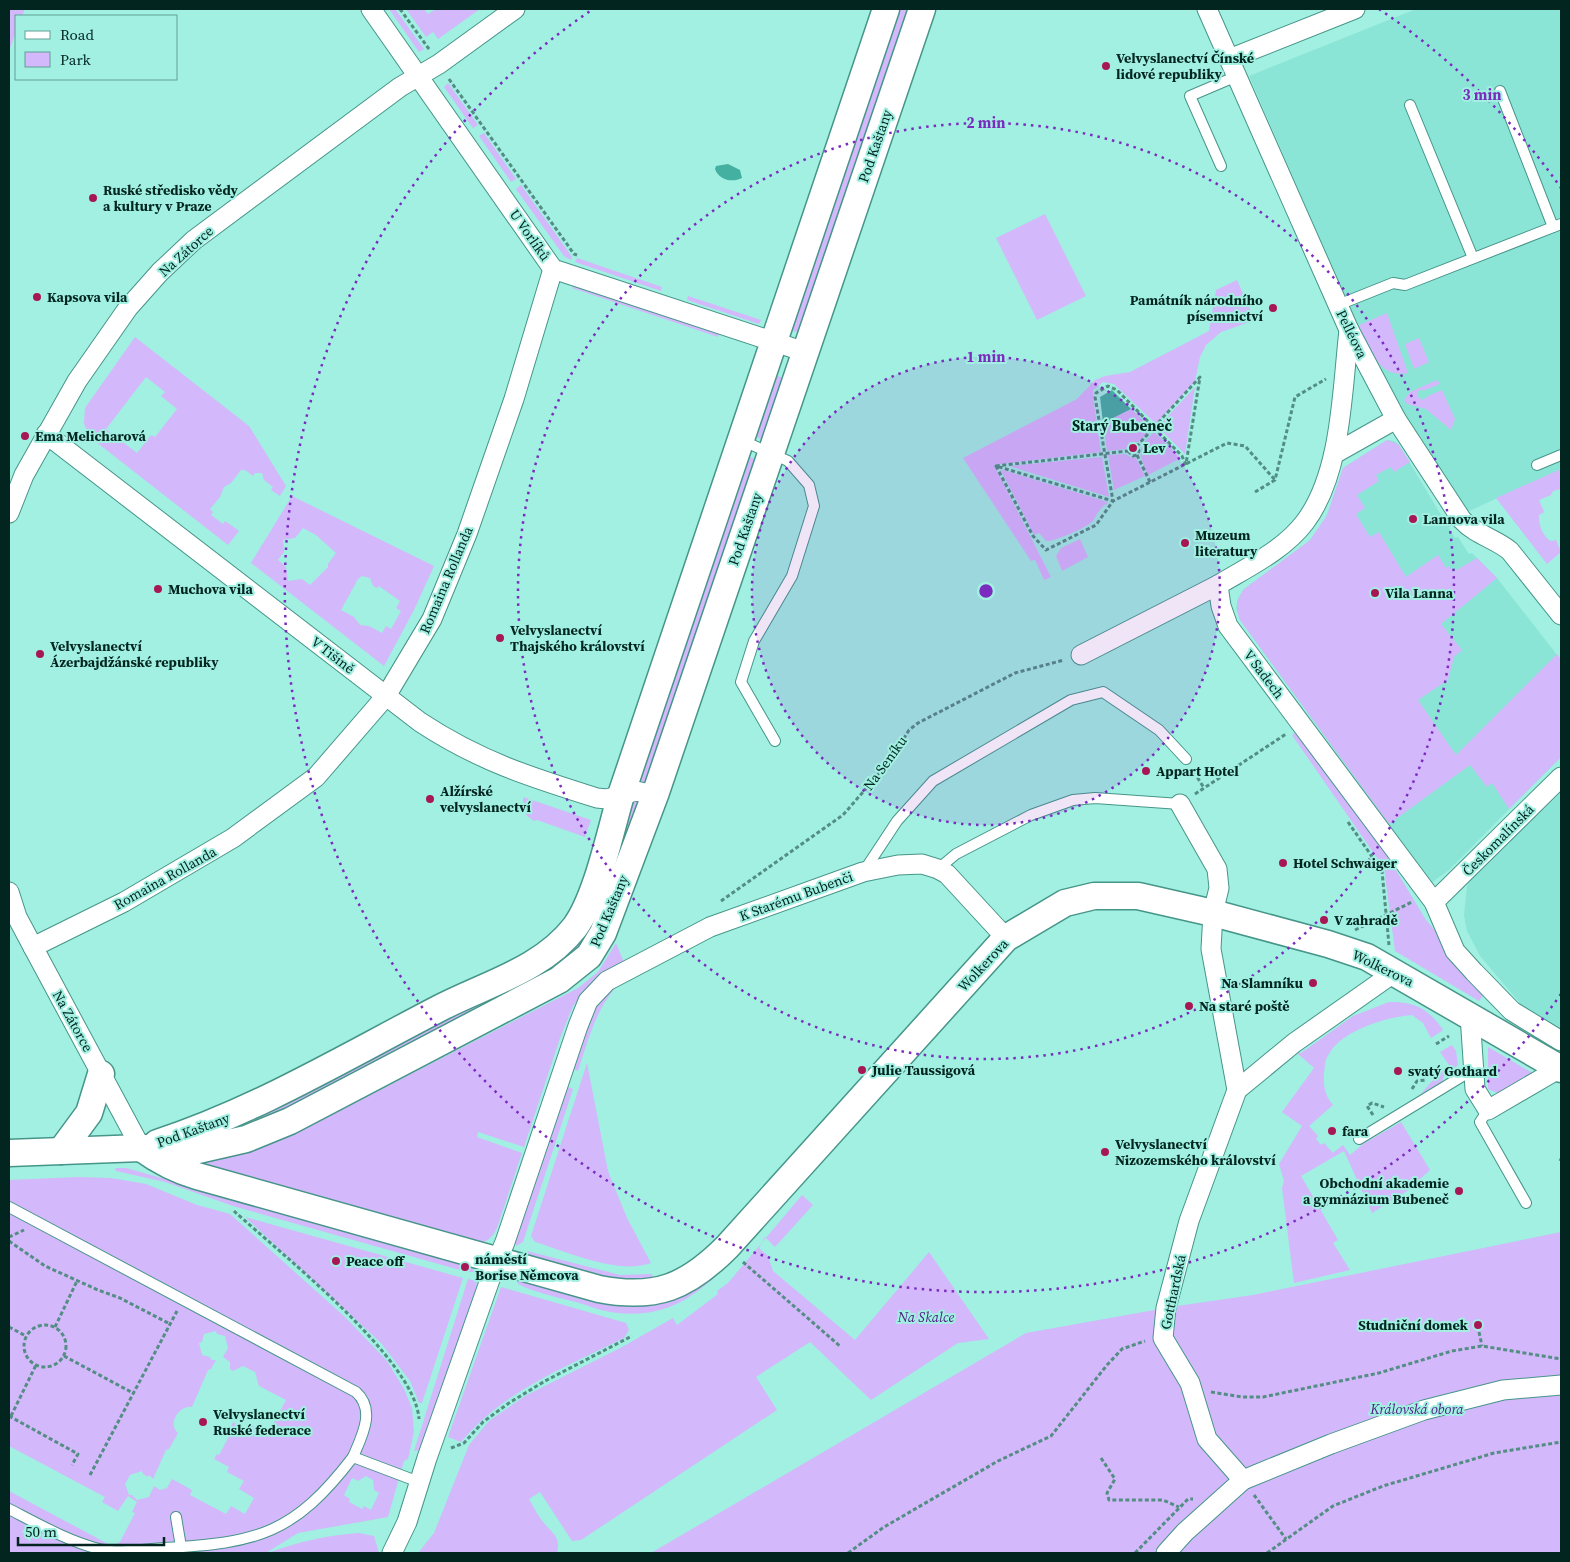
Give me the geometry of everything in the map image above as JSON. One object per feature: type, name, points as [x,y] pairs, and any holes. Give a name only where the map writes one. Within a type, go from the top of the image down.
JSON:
[{"type":"main road","name":"Pod Kaštany","points":[[142,1148],[203,1128],[241,1111],[543,957],[565,938],[582,915],[590,898],[621,795],[886,9]]},
{"type":"main road","name":"Pod Kaštany","points":[[142,1148],[198,1150],[265,1132],[570,973],[588,956],[603,933],[655,795],[922,9]]},
{"type":"main road","name":"Wolkerova","points":[[496,1261],[614,1292],[635,1293],[662,1289],[682,1283],[697,1275],[727,1247],[1006,938],[1065,903],[1094,896],[1138,896],[1213,912],[1328,944],[1367,957],[1391,962],[1470,1016],[1561,1068]]},
{"type":"main road","points":[[60,1151],[89,1113],[102,1074]]},
{"type":"main road","points":[[9,1153],[142,1148],[156,1159],[184,1172],[496,1261]]},
{"type":"street","name":"U Vorlíků","points":[[371,9],[553,269],[805,352]]},
{"type":"street","name":"Na Zátorce","points":[[9,513],[24,475],[77,381],[128,308],[160,272],[194,240],[400,87],[439,64],[515,9]]},
{"type":"street","name":"Pelléova","points":[[1206,9],[1349,330],[1396,419],[1462,520],[1476,532],[1510,551],[1561,615]]},
{"type":"street","points":[[1229,59],[1355,9]]},
{"type":"street","name":"Romaina Rollanda","points":[[32,947],[124,902],[233,838],[316,777],[386,696],[432,619],[467,534],[514,399],[553,269]]},
{"type":"street","points":[[1081,655],[1218,585],[1273,551],[1304,523],[1317,504],[1334,454],[1349,330]]},
{"type":"street","points":[[1334,454],[1396,419]]},
{"type":"street","name":"V Tišině","points":[[46,434],[386,696],[446,739],[514,772],[597,798],[636,791],[655,795]]},
{"type":"street","name":"V Sadech","points":[[1218,585],[1221,606],[1228,626],[1434,902],[1456,951],[1512,1011],[1561,1041]]},
{"type":"street","name":"Českomalínská","points":[[1434,902],[1561,777]]},
{"type":"street","points":[[1180,804],[1218,869],[1219,888],[1213,912],[1211,949],[1237,1090],[1391,962]]},
{"type":"street","name":"K Starému Bubenči","points":[[496,1261],[505,1242],[584,1011],[593,994],[607,981],[710,927],[863,872],[911,864],[938,869],[955,881],[1006,938]]},
{"type":"street","name":"Na Zátorce","points":[[9,892],[17,916],[32,947],[142,1148]]},
{"type":"street","points":[[1470,1016],[1475,1090],[1488,1110],[1561,1068]]},
{"type":"street","name":"Gotthardská","points":[[1237,1090],[1189,1221],[1166,1308],[1163,1338],[1190,1383],[1207,1439],[1243,1480]]},
{"type":"street","points":[[392,1553],[407,1522],[427,1458],[496,1261]]},
{"type":"street","points":[[1166,1553],[1185,1532],[1243,1480],[1331,1444],[1424,1410],[1503,1390],[1561,1385]]},
{"type":"lane","points":[[1221,166],[1190,96],[1236,76]]},
{"type":"lane","points":[[1338,305],[1393,283],[1405,285],[1557,225],[1500,91]]},
{"type":"lane","points":[[1410,106],[1473,258]]},
{"type":"lane","points":[[740,440],[788,461],[809,485],[814,506],[792,576],[754,641],[740,682],[775,741]]},
{"type":"lane","points":[[1537,465],[1561,455]]},
{"type":"lane","points":[[863,872],[897,821],[934,782],[1071,700],[1103,692],[1159,730],[1186,759]]},
{"type":"lane","points":[[938,869],[956,854],[1031,814],[1073,800],[1096,798],[1180,804]]},
{"type":"lane","points":[[1359,1139],[1474,1069]]},
{"type":"lane","points":[[1488,1110],[1480,1122],[1526,1203]]},
{"type":"lane","points":[[9,1207],[356,1392],[366,1403],[366,1424],[353,1457],[329,1486],[306,1509],[265,1534],[242,1541],[181,1547],[99,1549],[63,1536],[9,1510]]},
{"type":"lane","points":[[353,1457],[419,1482]]},
{"type":"lane","points":[[176,1517],[181,1547]]},
{"type":"path","points":[[400,9],[574,254],[583,257]]},
{"type":"path","points":[[1255,492],[1275,480],[1295,396],[1328,378],[1344,375]]},
{"type":"path","points":[[1137,446],[1200,377],[1186,465]]},
{"type":"path","points":[[1113,501],[1095,397],[1096,393],[1104,388],[1112,386],[1117,390],[1182,456],[1186,465]]},
{"type":"path","points":[[1128,451],[1131,443],[1137,446],[1139,451],[1137,455],[1150,482]]},
{"type":"path","points":[[996,466],[1033,536],[1046,550],[1096,525],[1113,501],[1227,443],[1245,446],[1275,480]]},
{"type":"path","points":[[996,466],[1128,451],[1133,456],[1137,455]]},
{"type":"path","points":[[996,466],[1113,501]]},
{"type":"path","name":"Na Seníku","points":[[720,902],[843,815],[890,761],[909,730],[918,723],[1015,673],[1081,655]]},
{"type":"path","points":[[1180,804],[1287,733]]},
{"type":"path","points":[[1194,772],[1204,788]]},
{"type":"path","points":[[1349,932],[1413,901]]},
{"type":"path","points":[[1387,915],[1391,962]]},
{"type":"path","points":[[1436,1044],[1450,1036]]},
{"type":"path","points":[[232,1208],[342,1309],[378,1345],[410,1390],[420,1418]]},
{"type":"path","points":[[9,1241],[45,1266],[120,1298],[170,1324]]},
{"type":"path","points":[[739,1258],[842,1347]]},
{"type":"path","points":[[55,1327],[77,1281]]},
{"type":"path","points":[[90,1475],[183,1299]]},
{"type":"path","points":[[41,1325],[55,1327],[64,1335],[66,1342],[64,1356],[50,1367],[36,1365],[27,1357],[24,1350],[26,1336],[34,1328],[41,1325]]},
{"type":"path","points":[[9,1327],[26,1336]]},
{"type":"path","points":[[1480,1332],[1482,1346]]},
{"type":"path","points":[[427,1458],[464,1443],[483,1422],[509,1403],[545,1381],[632,1336]]},
{"type":"path","points":[[848,1553],[884,1528],[947,1490],[998,1461],[1051,1436],[1106,1365],[1122,1349],[1144,1341],[1163,1338]]},
{"type":"path","points":[[1190,1383],[1211,1392],[1242,1397],[1263,1397],[1379,1373],[1452,1351],[1482,1346],[1561,1359]]},
{"type":"path","points":[[64,1356],[133,1393]]},
{"type":"path","points":[[36,1365],[10,1416],[78,1454],[72,1465]]},
{"type":"path","points":[[1266,1553],[1333,1506],[1383,1486],[1494,1454],[1561,1442]]},
{"type":"path","points":[[1101,1458],[1114,1479],[1106,1493],[1109,1500],[1163,1500],[1179,1507]]},
{"type":"path","points":[[1243,1480],[1286,1539]]},
{"type":"path","points":[[945,1486],[947,1490]]},
{"type":"path","points":[[1135,1553],[1163,1524]]},
{"type":"shaded area","points":[[1416,9],[1561,9],[1561,469],[1467,512],[1403,417],[1378,372],[1249,76]]},
{"type":"shaded area","points":[[728,164],[740,170],[742,178],[726,180],[717,173],[716,166]]},
{"type":"shaded area","points":[[1112,390],[1131,409],[1103,423],[1100,397]]},
{"type":"shaded area","name":"Vila Lanna","points":[[1387,440],[1394,441],[1399,445],[1455,538],[1458,537],[1469,554],[1472,553],[1497,578],[1561,660],[1561,757],[1449,870],[1431,883],[1240,620],[1236,608],[1238,598],[1244,589],[1302,548],[1316,533],[1327,515],[1343,468]]},
{"type":"shaded area","points":[[1561,793],[1561,1031],[1530,1015],[1480,956],[1467,931],[1464,915],[1467,886],[1473,875]]},
{"type":"green space","points":[[9,9],[25,9],[22,15],[15,15],[15,35],[9,51]]},
{"type":"green space","points":[[389,9],[395,9],[424,49],[419,52]]},
{"type":"green space","points":[[406,9],[424,9],[428,14],[436,9],[480,9],[438,39],[433,32],[426,37]]},
{"type":"green space","points":[[896,9],[911,9],[803,329],[797,332],[791,330]]},
{"type":"green space","points":[[448,83],[478,125],[473,128],[444,87]]},
{"type":"green space","points":[[484,133],[516,179],[511,182],[479,136]]},
{"type":"green space","points":[[521,185],[572,257],[571,260],[564,256],[516,189]]},
{"type":"green space","points":[[1045,214],[1086,296],[1037,320],[996,238]]},
{"type":"green space","points":[[577,258],[662,287],[661,291],[575,262]]},
{"type":"green space","points":[[1237,280],[1255,320],[1221,332],[1206,345],[1200,357],[1195,381],[1156,424],[1114,384],[1103,382],[1093,390],[1101,452],[994,465],[1051,577],[1044,580],[1035,560],[1031,561],[963,458],[1077,399],[1095,380],[1105,376],[1130,372],[1209,331],[1216,290]]},
{"type":"green space","points":[[574,285],[719,333],[718,337],[572,288]]},
{"type":"green space","points":[[688,296],[761,320],[759,324],[687,300]]},
{"type":"green space","points":[[1387,313],[1408,373],[1398,374],[1382,366],[1366,343],[1359,325]]},
{"type":"green space","points":[[135,337],[249,426],[286,486],[280,496],[271,490],[273,487],[264,480],[262,473],[255,473],[253,476],[245,470],[241,470],[231,483],[224,487],[220,497],[210,509],[213,512],[211,515],[223,524],[225,521],[239,531],[228,545],[91,438],[84,424],[85,408]],"holes":[[[146,377],[165,392],[161,396],[177,409],[155,437],[151,435],[137,453],[106,429]]]},
{"type":"green space","points":[[1419,338],[1429,362],[1414,369],[1405,344]]},
{"type":"green space","points":[[773,374],[786,379],[766,436],[761,439],[755,436]]},
{"type":"green space","points":[[1437,380],[1440,384],[1425,390],[1419,390],[1417,396],[1423,400],[1442,390],[1455,419],[1451,430],[1426,409],[1407,404],[1404,400],[1410,392]]},
{"type":"green space","points":[[1195,387],[1185,454],[1158,427]]},
{"type":"green space","points":[[1131,409],[1152,429],[1138,442],[1129,442],[1126,449],[1107,451],[1103,423]]},
{"type":"green space","points":[[1154,432],[1179,456],[1179,459],[1148,475],[1142,461],[1141,452],[1144,443]]},
{"type":"green space","name":"Vila Lanna","points":[[1387,440],[1398,444],[1410,462],[1394,472],[1391,467],[1376,475],[1379,481],[1357,495],[1365,508],[1356,514],[1370,537],[1379,532],[1406,577],[1438,555],[1446,568],[1449,566],[1453,572],[1477,558],[1497,578],[1441,624],[1462,650],[1454,657],[1448,680],[1418,700],[1456,755],[1557,654],[1561,660],[1561,757],[1509,809],[1492,783],[1487,787],[1470,765],[1389,824],[1238,615],[1237,604],[1244,589],[1310,540],[1327,515],[1343,468]]},
{"type":"green space","points":[[1126,454],[1136,458],[1145,476],[1114,490],[1108,455]]},
{"type":"green space","points":[[749,457],[755,459],[757,465],[650,780],[644,783],[638,781]]},
{"type":"green space","points":[[1102,457],[1109,497],[1009,466]]},
{"type":"green space","points":[[1000,469],[1108,503],[1090,524],[1063,537],[1046,541],[1039,533],[1034,535]]},
{"type":"green space","points":[[1561,469],[1561,489],[1553,491],[1551,495],[1539,500],[1544,512],[1539,515],[1542,530],[1548,539],[1551,541],[1556,540],[1561,552],[1547,564],[1496,498]]},
{"type":"green space","points":[[292,496],[434,566],[414,610],[384,666],[251,563]],"holes":[[[303,528],[316,535],[336,553],[328,567],[310,585],[302,579],[288,581],[286,567],[278,560],[284,552],[283,540],[295,538]],[[362,576],[370,578],[373,586],[377,588],[379,586],[400,601],[396,608],[401,611],[391,629],[386,626],[382,633],[369,626],[360,625],[354,617],[341,610],[358,579]]]},
{"type":"green space","points":[[1080,539],[1088,557],[1062,571],[1056,556],[1061,548]]},
{"type":"green space","points":[[1300,730],[1374,834],[1426,920],[1486,991],[1479,1001],[1395,951],[1384,868],[1292,735]]},
{"type":"green space","points":[[523,797],[591,820],[585,837],[537,820],[534,821],[526,815],[523,808]]},
{"type":"green space","points":[[633,798],[639,800],[641,807],[580,954],[281,1118],[203,1140],[555,957]]},
{"type":"green space","points":[[616,943],[625,965],[585,990],[573,1006],[560,1038],[524,1147],[478,1132],[477,1137],[522,1153],[497,1228],[486,1241],[480,1243],[197,1165],[199,1162],[248,1151],[294,1134],[578,988],[598,972]]},
{"type":"green space","points":[[622,981],[606,1001],[594,1023],[578,1071],[570,1068],[593,1004]]},
{"type":"green space","points":[[1389,1002],[1406,1003],[1420,1008],[1432,1017],[1443,1030],[1431,1038],[1423,1023],[1412,1015],[1366,1026],[1344,1038],[1329,1054],[1325,1065],[1324,1086],[1328,1098],[1333,1105],[1309,1126],[1318,1136],[1316,1139],[1321,1145],[1324,1143],[1333,1153],[1343,1145],[1350,1155],[1363,1144],[1401,1122],[1430,1170],[1407,1191],[1372,1213],[1344,1151],[1301,1176],[1338,1240],[1333,1243],[1350,1270],[1294,1283],[1282,1188],[1284,1181],[1279,1164],[1302,1126],[1282,1112],[1314,1068],[1297,1053],[1301,1053],[1353,1016]]},
{"type":"green space","points":[[1452,1045],[1456,1051],[1458,1065],[1444,1076],[1442,1082],[1421,1094],[1438,1074],[1449,1065],[1440,1052]]},
{"type":"green space","points":[[1488,1047],[1536,1075],[1500,1094],[1488,1089]]},
{"type":"green space","points":[[587,1063],[608,1171],[627,1218],[651,1263],[638,1266],[624,1266],[593,1261],[535,1242],[531,1236]]},
{"type":"green space","points":[[565,1086],[573,1089],[523,1242],[516,1246],[515,1241]]},
{"type":"green space","points":[[115,1168],[126,1168],[470,1265],[475,1272],[467,1272],[233,1206],[165,1182],[116,1171]]},
{"type":"green space","points":[[78,1177],[111,1178],[146,1184],[197,1205],[230,1214],[345,1317],[387,1361],[404,1389],[412,1408],[414,1432],[408,1459],[404,1461],[388,1517],[298,1533],[266,1553],[9,1553],[9,1491],[112,1546],[120,1542],[135,1513],[132,1512],[137,1502],[128,1496],[118,1511],[102,1502],[105,1497],[9,1446],[9,1180]],"holes":[[[216,1331],[217,1334],[225,1336],[228,1348],[223,1357],[230,1362],[230,1369],[233,1371],[243,1366],[255,1372],[259,1386],[286,1400],[268,1434],[251,1425],[249,1430],[233,1422],[231,1427],[233,1429],[219,1455],[217,1454],[214,1459],[229,1467],[227,1472],[244,1481],[239,1489],[254,1498],[245,1514],[231,1506],[226,1514],[190,1495],[192,1490],[172,1479],[167,1488],[160,1490],[154,1486],[149,1497],[137,1500],[132,1495],[129,1495],[125,1484],[130,1475],[142,1471],[143,1474],[148,1477],[149,1475],[153,1479],[166,1450],[169,1449],[178,1433],[174,1425],[176,1416],[183,1409],[192,1407],[208,1370],[211,1369],[216,1360],[211,1360],[210,1357],[202,1355],[199,1343],[202,1342],[204,1334]],[[366,1476],[373,1480],[374,1490],[379,1493],[371,1510],[364,1506],[362,1509],[349,1502],[350,1499],[344,1495],[352,1478],[358,1481]]]},
{"type":"green space","points":[[802,1195],[813,1205],[775,1247],[766,1238]]},
{"type":"green space","points":[[245,1217],[463,1278],[422,1403],[419,1403],[410,1381],[381,1343]]},
{"type":"green space","name":"Královská obora","points":[[1561,1232],[1561,1553],[651,1553],[1026,1333],[1177,1306],[1253,1295]]},
{"type":"green space","name":"Na Skalce","points":[[762,1243],[759,1248],[768,1256],[773,1271],[855,1340],[929,1252],[989,1339],[958,1343],[871,1400],[810,1342],[756,1377],[777,1410],[581,1540],[572,1541],[540,1492],[529,1499],[557,1539],[557,1553],[418,1553],[434,1533],[469,1445],[489,1421],[525,1396],[622,1347],[673,1318],[677,1325],[718,1294],[717,1291],[728,1283]]},
{"type":"green space","points":[[742,1245],[745,1247],[701,1289],[669,1307],[652,1312],[632,1314],[601,1310],[525,1287],[518,1284],[515,1276],[584,1297],[608,1302],[631,1305],[655,1304],[677,1299],[705,1284]]},
{"type":"green space","points":[[527,1251],[620,1275],[652,1274],[653,1279],[614,1281],[526,1257]]},
{"type":"green space","points":[[468,1279],[477,1281],[476,1288],[421,1450],[414,1451]]},
{"type":"green space","points":[[501,1287],[626,1323],[629,1330],[624,1338],[558,1370],[516,1394],[496,1408],[461,1442],[448,1437]]},
{"type":"green space","points":[[359,1533],[374,1536],[379,1553],[268,1553],[313,1540]]},
{"type":"place","name":"Velvyslanectví Čínské lidové republiky","points":[[1106,66]]},
{"type":"place","name":"Ruské středisko vědy a kultury v Praze","points":[[93,198]]},
{"type":"place","name":"Kapsova vila","points":[[37,297]]},
{"type":"place","name":"Památník národního písemnictví","points":[[1273,308]]},
{"type":"place","name":"Ema Melicharová","points":[[25,436]]},
{"type":"place","name":"Lev","points":[[1133,448]]},
{"type":"place","name":"Lannova vila","points":[[1413,519]]},
{"type":"place","name":"Muzeum literatury","points":[[1185,543]]},
{"type":"place","name":"Muchova vila","points":[[158,589]]},
{"type":"place","name":"Vila Lanna","points":[[1375,593]]},
{"type":"place","name":"Velvyslanectví Thajského království","points":[[500,638]]},
{"type":"place","name":"Velvyslanectví Ázerbajdžánské republiky","points":[[40,654]]},
{"type":"place","name":"Appart Hotel","points":[[1146,771]]},
{"type":"place","name":"Alžírské velvyslanectví","points":[[430,799]]},
{"type":"place","name":"Hotel Schwaiger","points":[[1283,863]]},
{"type":"place","name":"V zahradě","points":[[1324,920]]},
{"type":"place","name":"Na Slamníku","points":[[1313,983]]},
{"type":"place","name":"Na staré poště","points":[[1189,1006]]},
{"type":"place","name":"Julie Taussigová","points":[[862,1070]]},
{"type":"place","name":"svatý Gothard","points":[[1398,1071]]},
{"type":"place","name":"fara","points":[[1332,1131]]},
{"type":"place","name":"Velvyslanectví Nizozemského království","points":[[1105,1152]]},
{"type":"place","name":"Obchodní akademie a gymnázium Bubeneč","points":[[1459,1191]]},
{"type":"place","name":"Peace off","points":[[336,1261]]},
{"type":"place","name":"náměstí Borise Němcova","points":[[465,1267]]},
{"type":"place","name":"Studniční domek","points":[[1478,1325]]},
{"type":"place","name":"Velvyslanectví Ruské federace","points":[[203,1422]]},
{"type":"district","name":"Starý Bubeneč","points":[[1122,425]]}]
